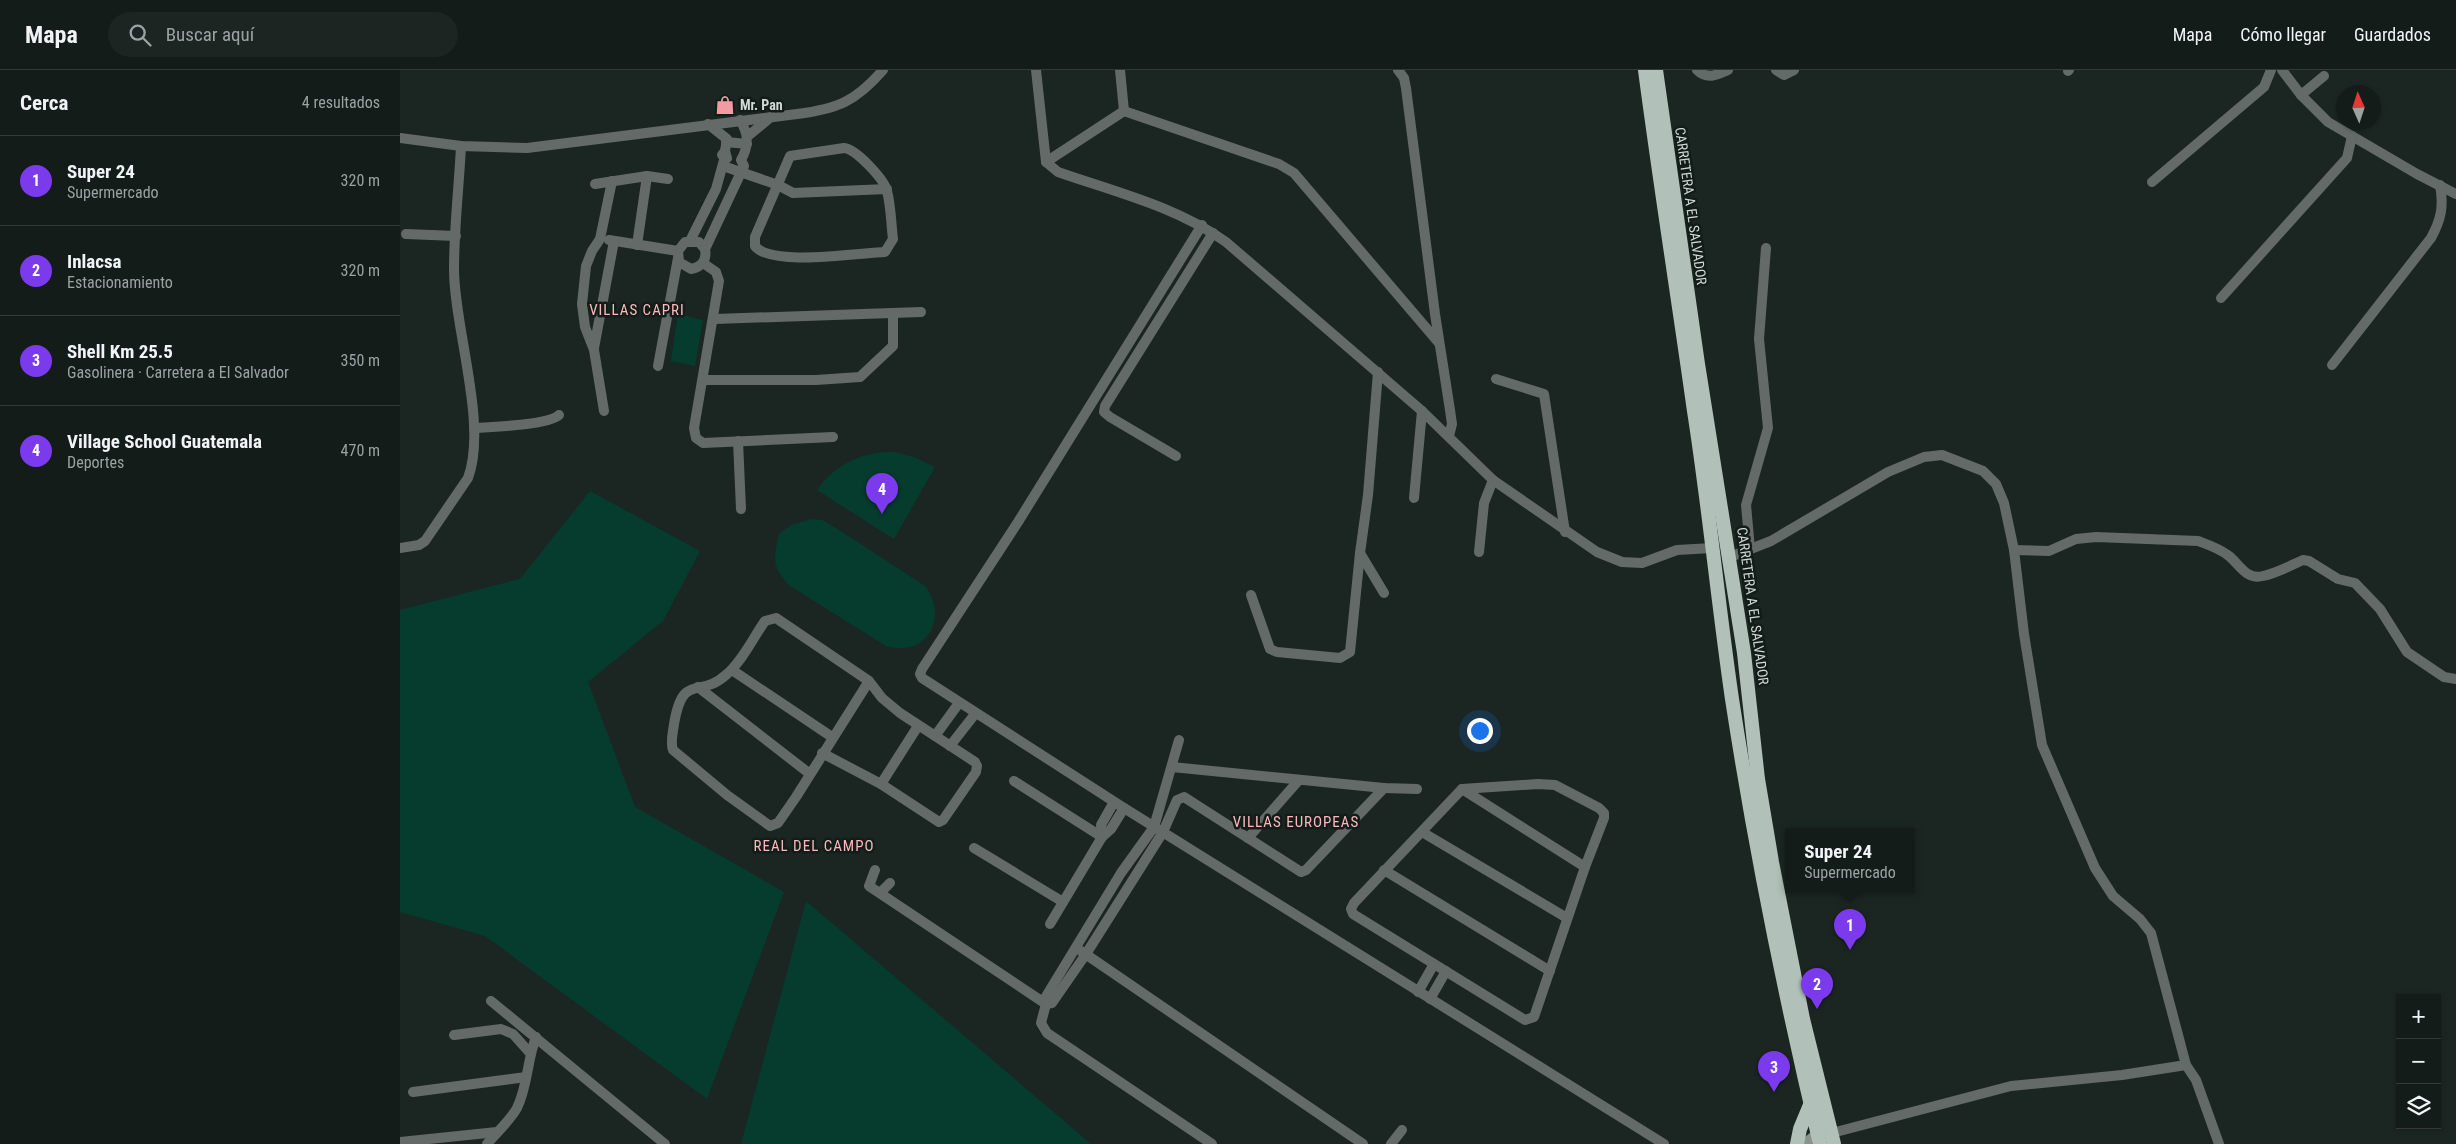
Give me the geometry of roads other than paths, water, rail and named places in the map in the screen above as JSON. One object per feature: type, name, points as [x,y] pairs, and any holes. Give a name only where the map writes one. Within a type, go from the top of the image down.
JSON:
[{"type":"highway","name":"CARRETERA A EL SALVADOR","points":[[1645,70],[1716,584],[1759,864],[1810,1105],[1812,1142]]},
{"type":"highway","name":"CARRETERA A EL SALVADOR","points":[[1656,70],[1698,364],[1745,660],[1758,779],[1787,943],[1803,1019],[1833,1139]]},
{"type":"highway","points":[[1716,584],[1725,608],[1734,665],[1736,666],[1745,660]]},
{"type":"highway","points":[[1797,1144],[1800,1129],[1810,1105]]},
{"type":"street","points":[[400,138],[460,146],[540,147],[708,124],[814,112],[842,105],[870,85],[883,70]]},
{"type":"street","points":[[1036,70],[1046,162],[1058,172],[1158,206],[1202,225],[1214,233],[1378,372],[1449,436],[1493,480],[1565,532],[1597,552],[1622,562],[1642,563],[1677,550],[1712,548]]},
{"type":"street","points":[[1120,70],[1124,110]]},
{"type":"street","points":[[1398,70],[1404,78],[1406,88],[1439,343],[1452,424],[1449,436]]},
{"type":"street","points":[[1697,70],[1704,76],[1711,77],[1728,70]]},
{"type":"street","points":[[1776,70],[1784,75],[1794,70]]},
{"type":"street","points":[[2152,182],[2264,87],[2271,70]]},
{"type":"street","points":[[2282,70],[2301,95],[2328,122],[2456,194]]},
{"type":"street","points":[[2301,95],[2324,76]]},
{"type":"street","points":[[1046,162],[1124,110]]},
{"type":"street","points":[[1124,110],[1279,164],[1294,173],[1439,343]]},
{"type":"street","points":[[600,239],[678,254],[686,268],[696,268],[703,263],[705,249],[743,170],[742,160],[747,145],[772,117]]},
{"type":"street","points":[[737,121],[747,145]]},
{"type":"street","points":[[690,241],[716,189],[725,152],[737,121]]},
{"type":"street","points":[[708,124],[725,152],[743,170],[792,193],[887,189]]},
{"type":"street","points":[[2221,298],[2347,158],[2352,136]]},
{"type":"street","points":[[725,152],[747,145]]},
{"type":"street","points":[[400,548],[419,545],[425,541],[468,478],[472,462],[474,428],[455,283],[460,146]]},
{"type":"street","points":[[844,148],[853,150],[868,164],[887,189],[893,238],[891,246],[886,252],[796,258],[775,256],[759,251],[754,246],[755,237],[790,156],[844,148]]},
{"type":"street","points":[[637,245],[647,176]]},
{"type":"street","points":[[595,184],[647,176],[668,179]]},
{"type":"street","points":[[604,411],[594,350],[585,327],[582,304],[586,266],[600,239],[612,181]]},
{"type":"street","points":[[2332,365],[2431,238],[2440,222],[2442,210],[2440,186]]},
{"type":"street","points":[[1202,225],[1018,522],[920,674],[925,682],[1158,830],[1664,1144]]},
{"type":"street","points":[[1176,456],[1110,417],[1104,412],[1105,406],[1214,233]]},
{"type":"street","points":[[406,234],[456,236]]},
{"type":"street","points":[[594,350],[614,241]]},
{"type":"street","points":[[658,366],[681,245],[690,241],[699,242],[705,249]]},
{"type":"street","points":[[1750,549],[1746,505],[1768,428],[1759,339],[1766,248]]},
{"type":"street","points":[[703,263],[719,276],[715,319],[694,428],[696,438],[703,443],[833,437]]},
{"type":"street","points":[[715,319],[921,312]]},
{"type":"street","points":[[704,380],[816,380],[860,377],[893,346],[893,314]]},
{"type":"street","points":[[1251,596],[1270,649],[1277,652],[1340,658],[1350,652],[1368,495],[1378,372]]},
{"type":"street","points":[[1496,380],[1544,394],[1565,532]]},
{"type":"street","points":[[1414,498],[1422,411]]},
{"type":"street","points":[[474,428],[522,425],[530,422],[552,420],[559,415]]},
{"type":"street","points":[[738,441],[742,509]]},
{"type":"street","points":[[1730,557],[1771,541],[1888,472],[1924,457],[1942,455],[1983,471],[1996,484],[2004,503],[2014,550],[2024,634],[2042,745],[2095,868],[2113,896],[2140,919],[2151,932],[2186,1065],[2196,1080],[2219,1144]]},
{"type":"street","points":[[1479,552],[1484,503],[1493,480]]},
{"type":"street","points":[[2014,550],[2049,551],[2076,539],[2096,537],[2198,541],[2214,546],[2230,557],[2245,574],[2254,577],[2263,576],[2303,560],[2309,561],[2338,578],[2355,583],[2380,609],[2408,652],[2444,676],[2456,679]]},
{"type":"street","points":[[1360,553],[1384,593]]},
{"type":"street","points":[[822,753],[881,784],[937,822],[942,821],[976,772],[977,766],[975,762],[918,726],[882,698],[869,681],[772,618],[766,621],[732,670],[714,684],[698,687],[684,693],[677,706],[672,748],[767,826],[773,826],[782,816],[810,774],[822,753],[832,737],[869,681]]},
{"type":"street","points":[[732,670],[832,737]]},
{"type":"street","points":[[698,687],[810,774]]},
{"type":"street","points":[[935,736],[959,703]]},
{"type":"street","points":[[950,746],[975,714]]},
{"type":"street","points":[[881,784],[918,726]]},
{"type":"street","points":[[875,870],[870,886],[1046,1004],[1052,1003],[1118,903],[1158,830],[1163,801],[1179,740]]},
{"type":"street","points":[[1172,767],[1384,788],[1418,789]]},
{"type":"street","points":[[1248,838],[1299,780]]},
{"type":"street","points":[[1014,781],[1102,836]]},
{"type":"street","points":[[1538,784],[1555,785],[1599,808],[1604,813],[1604,818],[1567,918],[1534,1017],[1530,1020],[1525,1020],[1353,914],[1351,909],[1354,903],[1422,832],[1462,789],[1538,784]]},
{"type":"street","points":[[1212,1144],[1047,1033],[1041,1023],[1046,1004],[1045,998],[1121,873],[1158,830],[1175,806],[1177,800],[1184,797],[1296,870],[1304,871],[1384,788]]},
{"type":"street","points":[[1462,789],[1585,867]]},
{"type":"street","points":[[1163,801],[1175,806]]},
{"type":"street","points":[[1102,836],[1102,825],[1114,802]]},
{"type":"street","points":[[1050,924],[1102,836],[1111,829],[1124,808]]},
{"type":"street","points":[[1422,832],[1567,918]]},
{"type":"street","points":[[974,848],[1063,902]]},
{"type":"street","points":[[1384,870],[1550,971]]},
{"type":"street","points":[[880,893],[890,883]]},
{"type":"street","points":[[1107,898],[1118,903]]},
{"type":"street","points":[[1077,948],[1363,1144]]},
{"type":"street","points":[[1418,992],[1434,964]]},
{"type":"street","points":[[1430,999],[1446,971]]},
{"type":"street","points":[[491,1001],[659,1142]]},
{"type":"street","points":[[454,1035],[500,1029],[507,1030],[530,1053]]},
{"type":"street","points":[[487,1144],[518,1106],[530,1053],[536,1037]]},
{"type":"street","points":[[1833,1139],[2011,1086],[2122,1076],[2186,1065]]},
{"type":"street","points":[[413,1092],[526,1077]]},
{"type":"street","points":[[1391,1144],[1402,1130]]},
{"type":"street","points":[[400,1142],[497,1132]]},
{"type":"place","name":"Mr. Pan","points":[[725,105]]},
{"type":"place","name":"Village School Guatemala","points":[[882,514]]},
{"type":"place","name":"Super 24","points":[[1850,950]]},
{"type":"place","name":"Inlacsa","points":[[1817,1009]]},
{"type":"place","name":"Shell Km 25.5","points":[[1774,1092]]},
{"type":"district","name":"VILLAS CAPRI","points":[[637,310]]},
{"type":"district","name":"VILLAS EUROPEAS","points":[[1296,822]]},
{"type":"district","name":"REAL DEL CAMPO","points":[[814,846]]}]
